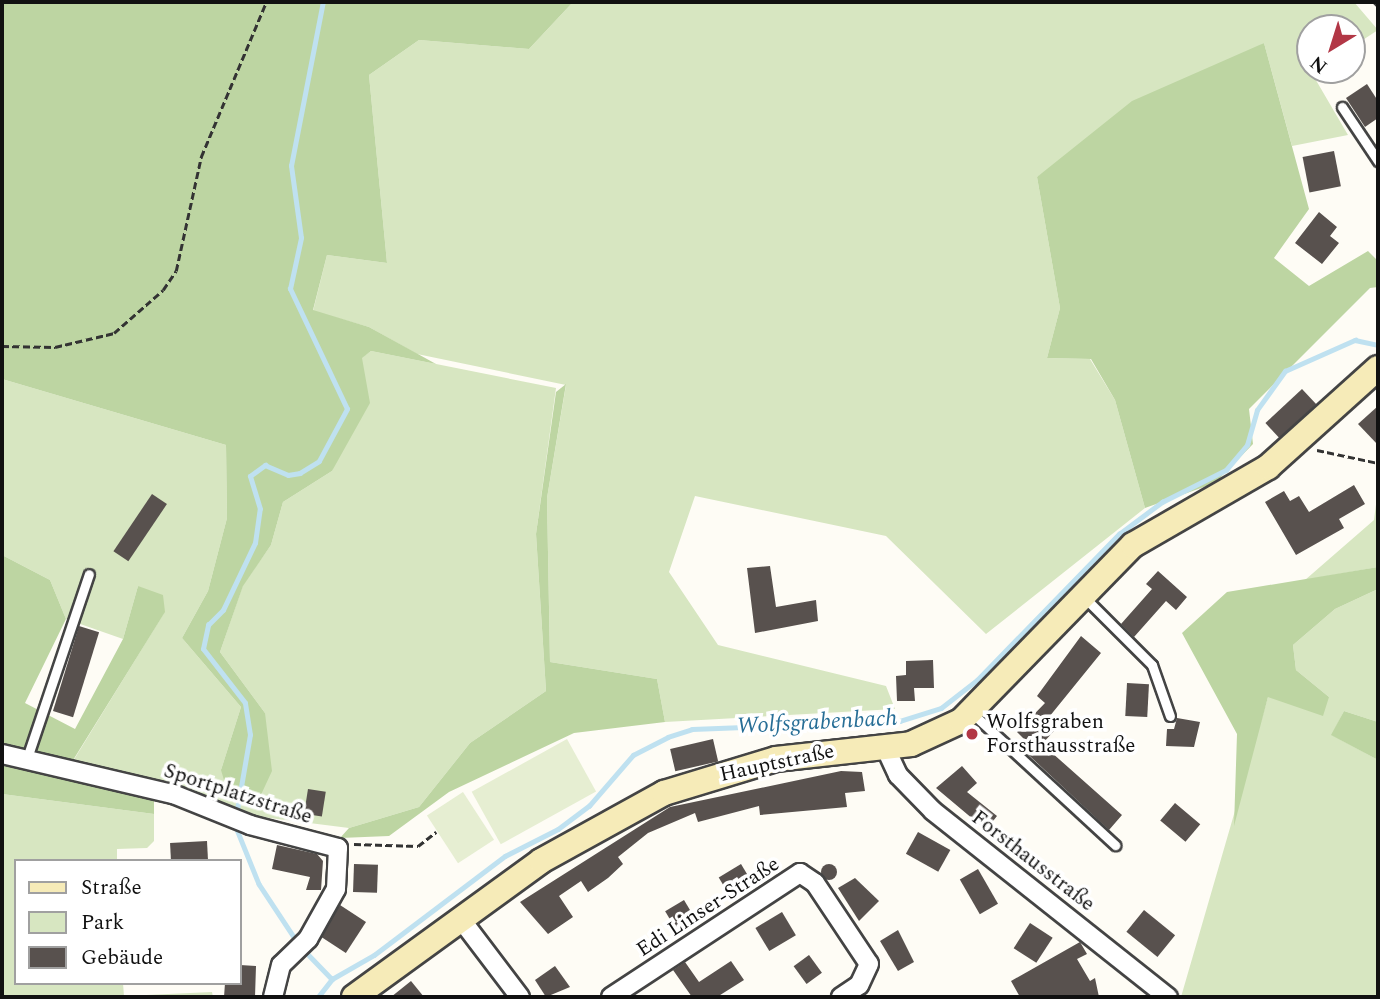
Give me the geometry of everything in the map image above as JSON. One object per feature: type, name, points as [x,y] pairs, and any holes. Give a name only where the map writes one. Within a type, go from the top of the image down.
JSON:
[{"type":"main road","name":"Hauptstraße","points":[[354,997],[460,918],[551,855],[664,793],[776,759],[885,747],[934,736],[972,713],[1083,596],[1165,522],[1296,446],[1378,368]]},
{"type":"street","name":"Forsthausstraße","points":[[885,747],[898,775],[933,811],[1168,997]]},
{"type":"street","name":"Sportplatzstraße","points":[[2,754],[173,794],[250,825],[338,848]]},
{"type":"street","points":[[273,997],[281,965],[302,944],[336,889],[338,848]]},
{"type":"street","name":"Edi Linser-Straße","points":[[611,997],[800,873],[815,883],[869,964],[859,985],[841,997]]},
{"type":"street","points":[[460,918],[520,997]]},
{"type":"lane","points":[[1342,107],[1378,161]]},
{"type":"lane","points":[[26,761],[89,574]]},
{"type":"lane","points":[[1083,596],[1152,665],[1170,716]]},
{"type":"lane","points":[[972,713],[1115,845]]},
{"type":"path","points":[[2,346],[55,347],[114,333],[163,290],[176,271],[201,157],[266,2]]},
{"type":"path","points":[[1374,2],[1378,6]]},
{"type":"path","points":[[1296,446],[1378,463]]},
{"type":"path","points":[[338,848],[418,846],[436,832]]},
{"type":"green space","points":[[2,2],[573,2],[529,49],[419,40],[369,75],[387,263],[327,255],[313,310],[369,327],[436,364],[371,351],[362,358],[370,403],[332,471],[283,502],[271,545],[243,586],[220,652],[265,713],[272,771],[259,799],[229,797],[221,770],[241,707],[182,638],[208,591],[227,518],[226,445],[2,379]]},
{"type":"green space","points":[[573,2],[1354,2],[1364,14],[1296,14],[1296,84],[1318,84],[1348,135],[1292,146],[1264,43],[1037,177],[1060,308],[1047,358],[1090,359],[1115,400],[1145,508],[986,634],[886,536],[695,496],[669,572],[718,645],[886,686],[895,709],[665,722],[657,679],[550,662],[547,498],[566,385],[417,354],[369,327],[313,311],[327,255],[387,263],[369,75],[419,40],[529,49]]},
{"type":"green space","points":[[1366,16],[1378,30],[1366,38]]},
{"type":"green space","points":[[1264,43],[1309,209],[1274,258],[1309,286],[1368,251],[1378,261],[1378,287],[1370,288],[1249,409],[1253,444],[1215,483],[1145,508],[1115,400],[1091,359],[1047,358],[1060,308],[1037,177],[1132,101]]},
{"type":"green space","points":[[371,351],[556,388],[536,534],[546,691],[470,743],[419,807],[349,828],[231,813],[70,766],[164,613],[138,586],[123,639],[66,619],[50,580],[2,555],[2,379],[226,445],[227,518],[208,591],[182,638],[241,707],[221,770],[265,713],[220,652],[243,585],[271,545],[283,502],[332,471],[361,358]]},
{"type":"green space","points":[[566,384],[547,498],[550,662],[657,679],[665,722],[574,733],[449,792],[389,836],[340,838],[349,828],[419,807],[470,743],[546,691],[536,534],[556,392]]},
{"type":"green space","points":[[1378,489],[1378,567],[1305,580],[1374,520]]},
{"type":"green space","points":[[2,555],[50,580],[66,619],[25,703],[75,729],[123,639],[138,586],[163,595],[165,612],[62,778],[154,794],[154,814],[2,794]]},
{"type":"green space","points":[[1378,567],[1378,589],[1335,609],[1293,645],[1296,670],[1329,697],[1323,716],[1268,697],[1234,826],[1237,734],[1182,633],[1227,592]]},
{"type":"green space","points":[[1378,589],[1378,722],[1344,711],[1332,735],[1378,760],[1378,997],[1181,997],[1268,697],[1329,697],[1296,670],[1293,645],[1335,609]]},
{"type":"green space","points":[[1344,711],[1378,722],[1378,760],[1331,735]]},
{"type":"green space","points":[[567,739],[596,791],[501,844],[472,792]]},
{"type":"green space","points":[[463,792],[494,840],[458,863],[427,815]]},
{"type":"green space","points":[[2,794],[154,814],[154,841],[147,848],[117,849],[117,859],[14,859],[14,985],[123,985],[124,996],[212,992],[213,997],[2,997]]},
{"type":"building","points":[[1367,84],[1378,101],[1378,118],[1365,127],[1346,98]]},
{"type":"building","points":[[1334,151],[1341,186],[1309,192],[1303,157]]},
{"type":"building","points":[[1319,212],[1337,227],[1330,236],[1339,243],[1322,264],[1295,243]]},
{"type":"building","points":[[1302,389],[1316,404],[1280,438],[1265,423]]},
{"type":"building","points":[[1378,406],[1378,445],[1358,424]]},
{"type":"building","points":[[1354,485],[1365,504],[1339,519],[1344,528],[1296,555],[1265,502],[1284,491],[1290,501],[1299,496],[1309,512]]},
{"type":"building","points":[[152,494],[167,504],[128,561],[113,551]]},
{"type":"building","points":[[770,566],[776,607],[816,600],[818,621],[755,633],[747,568]]},
{"type":"building","points":[[1158,571],[1187,597],[1176,610],[1166,601],[1134,637],[1121,624],[1152,589],[1146,584]]},
{"type":"building","points":[[79,626],[99,632],[73,717],[53,711]]},
{"type":"building","points":[[1081,636],[1101,653],[1045,722],[1054,731],[1042,744],[1122,815],[1109,830],[1019,746],[1025,740],[1017,732],[1045,703],[1037,696]]},
{"type":"building","points":[[933,660],[934,688],[914,688],[915,701],[897,701],[896,676],[906,675],[906,661]]},
{"type":"building","points":[[1127,683],[1149,684],[1147,717],[1125,716]]},
{"type":"building","points":[[1177,718],[1200,722],[1194,747],[1166,746],[1167,729],[1174,729]]},
{"type":"building","points":[[713,739],[718,761],[675,771],[670,749]]},
{"type":"building","points":[[962,766],[977,783],[967,792],[997,816],[986,830],[936,788]]},
{"type":"building","points":[[841,771],[862,772],[865,791],[845,793],[847,807],[760,815],[759,806],[698,822],[695,813],[648,833],[618,857],[623,864],[608,878],[588,892],[581,881],[559,896],[573,917],[548,934],[520,902],[670,807]]},
{"type":"building","points":[[308,789],[326,792],[322,817],[304,814]]},
{"type":"building","points":[[1175,803],[1200,824],[1185,842],[1160,821]]},
{"type":"building","points":[[918,832],[950,850],[938,872],[906,854]]},
{"type":"building","points":[[207,841],[208,859],[171,859],[170,843]]},
{"type":"building","points":[[277,845],[317,854],[323,861],[321,890],[306,890],[310,877],[272,869]]},
{"type":"building","points":[[354,864],[378,865],[377,893],[353,892]]},
{"type":"building","points":[[741,864],[752,882],[730,895],[719,877]]},
{"type":"building","points":[[826,864],[832,864],[837,872],[835,878],[826,880],[821,875],[821,869]]},
{"type":"building","points":[[978,869],[998,904],[980,914],[960,879]]},
{"type":"building","points":[[855,878],[879,901],[859,921],[838,888]]},
{"type":"building","points":[[684,900],[696,920],[677,931],[665,911]]},
{"type":"building","points":[[340,905],[366,922],[346,953],[320,936]]},
{"type":"building","points":[[1144,910],[1175,935],[1157,957],[1126,932]]},
{"type":"building","points":[[782,912],[796,935],[769,951],[755,928]]},
{"type":"building","points":[[1030,923],[1053,938],[1036,963],[1014,948]]},
{"type":"building","points":[[898,930],[914,962],[898,971],[880,941]]},
{"type":"building","points":[[1080,942],[1087,954],[1077,959],[1090,981],[1095,978],[1099,997],[1020,997],[1011,981]]},
{"type":"building","points":[[809,955],[822,973],[807,984],[794,966]]},
{"type":"building","points":[[731,961],[744,980],[717,997],[692,997],[673,970],[685,962],[699,982]]},
{"type":"building","points":[[242,965],[256,966],[255,997],[224,997],[225,985],[242,985]]},
{"type":"building","points":[[555,966],[570,987],[546,997],[535,980]]},
{"type":"building","points":[[411,981],[424,997],[391,997]]},
{"type":"waterway","points":[[237,810],[250,735],[245,703],[203,649],[208,625],[223,610],[255,543],[260,509],[250,476],[265,465],[288,475],[300,473],[319,461],[347,409],[290,289],[301,238],[291,166],[323,2]]},
{"type":"waterway","name":"Wolfsgrabenbach","points":[[318,997],[332,979],[374,955],[505,856],[558,829],[589,806],[633,755],[668,737],[692,729],[900,721],[941,708],[977,680],[1119,534],[1162,502],[1226,470],[1247,445],[1257,410],[1285,371],[1355,340],[1378,345]]},
{"type":"waterway","points":[[236,827],[259,884],[298,943]]},
{"type":"waterway","points":[[303,949],[332,979]]},
{"type":"place","name":"Wolfsgraben Forsthausstraße","points":[[972,734]]}]
